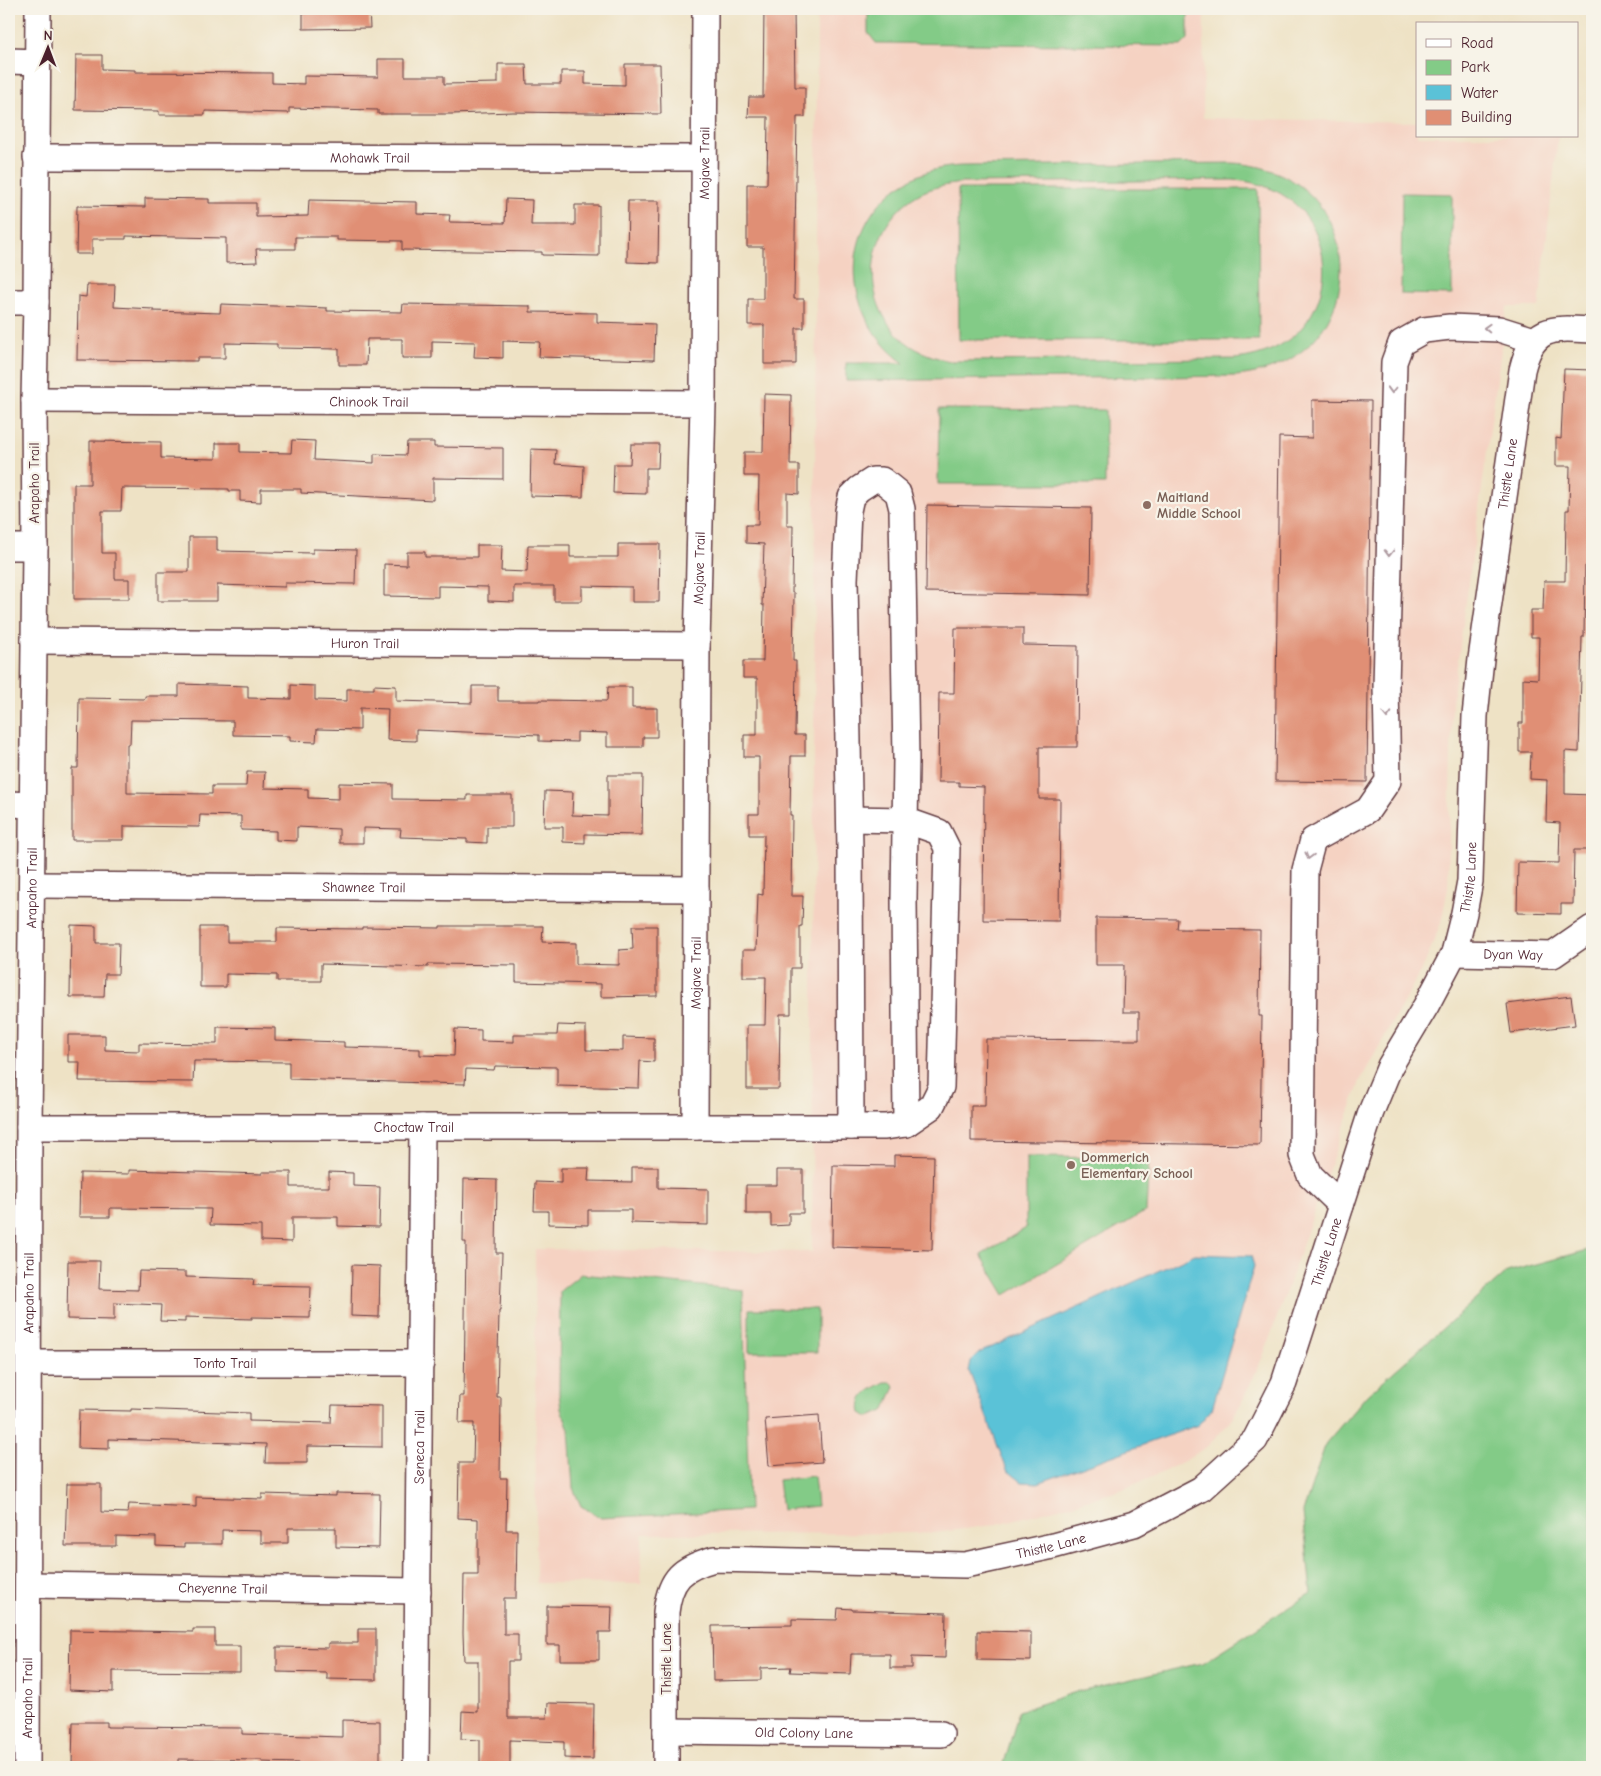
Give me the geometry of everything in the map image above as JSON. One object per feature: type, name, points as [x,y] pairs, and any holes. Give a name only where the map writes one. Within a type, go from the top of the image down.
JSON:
[{"type":"street","name":"Arapaho Trail","points":[[27,1767],[29,1585],[19,1551],[30,1363],[29,1127],[20,1056],[32,885],[21,804],[34,641],[34,400],[38,9]]},
{"type":"street","name":"Mojave Trail","points":[[695,1127],[697,646],[703,403],[705,9]]},
{"type":"street","points":[[9,61],[38,62]]},
{"type":"street","name":"Mohawk Trail","points":[[36,156],[704,158]]},
{"type":"street","points":[[9,302],[36,302]]},
{"type":"street","points":[[1341,1205],[1310,1175],[1302,1155],[1305,870],[1313,840],[1368,810],[1388,780],[1386,677],[1394,362],[1401,343],[1424,330],[1450,327],[1499,329],[1534,340],[1550,330],[1592,330]]},
{"type":"street","name":"Thistle Lane","points":[[666,1767],[666,1612],[668,1596],[672,1585],[680,1576],[696,1564],[714,1559],[965,1565],[1052,1546],[1134,1524],[1201,1489],[1254,1440],[1284,1383],[1371,1112],[1390,1066],[1427,1004],[1454,953],[1470,881],[1475,716],[1481,659],[1522,370],[1526,353],[1534,340]]},
{"type":"street","name":"Chinook Trail","points":[[34,400],[703,403]]},
{"type":"street","points":[[851,1127],[850,818],[845,580],[848,512],[851,497],[858,489],[873,480],[882,480],[898,493],[902,509],[906,759],[904,898],[906,1124]]},
{"type":"street","points":[[9,547],[35,547]]},
{"type":"street","name":"Huron Trail","points":[[34,641],[697,646]]},
{"type":"street","points":[[850,818],[905,820],[939,832],[946,848],[941,1087],[930,1107],[906,1124]]},
{"type":"street","name":"Shawnee Trail","points":[[32,885],[696,889]]},
{"type":"street","name":"Dyan Way","points":[[1454,953],[1553,955],[1592,928]]},
{"type":"street","name":"Choctaw Trail","points":[[29,1127],[885,1127],[906,1124]]},
{"type":"street","name":"Seneca Trail","points":[[416,1767],[422,1127]]},
{"type":"street","name":"Tonto Trail","points":[[30,1363],[421,1363]]},
{"type":"street","name":"Cheyenne Trail","points":[[29,1585],[418,1590]]},
{"type":"street","name":"Old Colony Lane","points":[[666,1731],[941,1734]]},
{"type":"shaded area","points":[[817,9],[1204,9],[1203,118],[1416,122],[1416,138],[1558,138],[1539,307],[1507,307],[1452,703],[1448,888],[1441,923],[1425,963],[1360,1081],[1264,1354],[1241,1404],[1228,1424],[1209,1445],[1188,1459],[1155,1476],[1118,1491],[993,1525],[935,1533],[642,1534],[641,1584],[536,1583],[535,1249],[812,1252]]},
{"type":"green space","points":[[868,9],[1188,9],[1188,39],[1181,46],[876,43],[868,33]]},
{"type":"green space","points":[[1232,163],[1279,174],[1313,197],[1334,230],[1341,267],[1335,305],[1315,338],[1282,363],[1236,376],[846,381],[846,363],[904,363],[882,343],[867,320],[858,294],[855,267],[859,241],[870,216],[888,195],[913,178],[936,169],[961,166]],"holes":[[[1233,180],[1272,189],[1300,209],[1318,237],[1324,268],[1318,299],[1302,327],[1274,348],[1235,359],[950,361],[923,352],[904,341],[886,319],[877,300],[874,260],[880,240],[889,221],[903,206],[921,193],[946,185],[961,183]]]},
{"type":"green space","points":[[958,189],[1258,189],[1259,340],[959,340]]},
{"type":"green space","points":[[1402,193],[1452,194],[1452,295],[1401,294]]},
{"type":"green space","points":[[939,409],[1105,410],[1105,484],[938,484]]},
{"type":"green space","points":[[1026,1157],[1149,1158],[1146,1211],[1005,1295],[981,1255],[1026,1228]]},
{"type":"green space","points":[[1592,1249],[1592,1767],[1003,1767],[1019,1711],[1079,1691],[1202,1663],[1311,1593],[1303,1512],[1326,1443],[1367,1395],[1507,1272]]},
{"type":"green space","points":[[581,1274],[743,1290],[749,1510],[601,1518],[581,1506],[573,1488],[569,1429],[561,1409],[559,1394],[560,1291]]},
{"type":"green space","points":[[749,1309],[817,1309],[817,1352],[749,1352]]},
{"type":"green space","points":[[885,1382],[891,1382],[895,1387],[884,1411],[869,1417],[861,1413],[860,1407],[863,1397]]},
{"type":"green space","points":[[814,1476],[817,1506],[782,1510],[778,1480]]},
{"type":"water","points":[[1195,1254],[1251,1256],[1254,1266],[1212,1409],[1198,1425],[1038,1483],[1022,1482],[1007,1470],[969,1371],[971,1361],[979,1353]]},
{"type":"building","points":[[303,9],[369,9],[370,28],[303,29]]},
{"type":"building","points":[[764,9],[794,9],[795,87],[805,87],[805,117],[797,117],[794,299],[804,299],[804,328],[796,328],[796,364],[764,364],[764,325],[748,325],[748,299],[763,299],[763,247],[747,247],[747,184],[767,184],[768,117],[748,117],[749,97],[763,97]]},
{"type":"building","points":[[76,55],[102,55],[102,69],[135,70],[135,72],[272,73],[272,83],[304,84],[304,76],[378,77],[378,59],[405,59],[405,76],[444,76],[444,84],[498,83],[498,64],[526,64],[527,84],[561,84],[561,71],[585,71],[585,84],[625,85],[625,64],[660,64],[661,114],[513,112],[378,114],[378,110],[289,108],[289,113],[205,111],[205,115],[159,115],[159,111],[75,110]]},
{"type":"building","points":[[145,198],[209,199],[209,203],[256,203],[256,217],[308,216],[309,200],[417,202],[417,214],[450,215],[449,222],[505,223],[506,199],[532,200],[531,225],[575,225],[575,205],[599,205],[599,256],[542,255],[542,252],[402,250],[402,241],[337,240],[337,237],[295,237],[295,249],[256,249],[257,262],[226,263],[226,238],[126,236],[126,239],[92,239],[92,254],[76,254],[77,206],[145,207]]},
{"type":"building","points":[[628,201],[659,201],[658,263],[627,262]]},
{"type":"building","points":[[87,285],[115,285],[114,307],[153,309],[153,311],[220,313],[221,304],[327,308],[327,311],[402,312],[403,304],[530,306],[530,312],[597,313],[597,322],[655,324],[654,360],[539,357],[540,342],[503,341],[503,358],[474,357],[475,342],[432,341],[432,358],[402,358],[402,339],[367,339],[366,365],[339,365],[339,349],[277,348],[277,344],[225,343],[225,358],[197,358],[197,361],[77,360],[78,296],[86,297]]},
{"type":"building","points":[[1564,369],[1592,370],[1592,566],[1585,566],[1579,752],[1565,751],[1565,794],[1592,795],[1592,850],[1574,850],[1573,904],[1561,904],[1561,914],[1517,913],[1518,862],[1559,863],[1560,823],[1546,822],[1547,780],[1530,779],[1531,752],[1519,752],[1519,723],[1523,723],[1523,678],[1538,679],[1539,637],[1531,637],[1531,610],[1543,610],[1544,581],[1565,581],[1566,510],[1569,510],[1570,466],[1556,466],[1556,438],[1561,439]]},
{"type":"building","points":[[764,394],[791,395],[790,465],[799,465],[799,494],[787,493],[787,526],[793,526],[793,661],[796,661],[795,735],[805,735],[805,756],[791,756],[791,896],[803,896],[802,926],[800,926],[800,968],[791,968],[791,1014],[780,1014],[779,1089],[747,1089],[747,1025],[765,1025],[766,977],[743,977],[743,950],[756,950],[758,894],[763,895],[764,835],[749,835],[749,814],[759,814],[759,757],[744,757],[744,735],[757,735],[757,678],[743,678],[743,661],[763,661],[764,544],[746,543],[746,525],[758,525],[759,476],[744,476],[744,452],[763,452]]},
{"type":"building","name":"Maitland Middle School","points":[[1312,400],[1371,401],[1367,782],[1275,781],[1279,437],[1312,438]]},
{"type":"building","points":[[292,440],[315,441],[314,460],[374,463],[374,454],[406,455],[407,442],[434,442],[434,447],[503,448],[503,479],[433,478],[433,500],[301,493],[301,489],[261,489],[261,502],[240,501],[240,491],[229,491],[229,489],[122,488],[121,511],[102,511],[102,553],[115,553],[115,579],[129,579],[129,599],[74,599],[74,484],[90,484],[90,441],[161,442],[161,458],[216,459],[216,443],[240,443],[240,452],[291,453]]},
{"type":"building","points":[[631,444],[659,444],[658,468],[646,468],[646,494],[613,493],[614,464],[630,464]]},
{"type":"building","points":[[531,449],[556,450],[555,464],[584,466],[583,497],[530,496]]},
{"type":"building","points":[[927,505],[1091,508],[1090,595],[926,592]]},
{"type":"building","points":[[189,537],[217,537],[217,551],[313,553],[313,549],[356,550],[355,584],[285,583],[285,587],[217,585],[217,601],[158,601],[158,572],[189,572]]},
{"type":"building","points":[[618,544],[660,544],[659,602],[632,602],[632,587],[582,586],[582,601],[554,601],[554,586],[514,586],[514,602],[488,601],[488,587],[438,586],[438,597],[384,596],[384,564],[407,565],[407,552],[425,552],[425,557],[477,557],[477,545],[502,545],[501,571],[527,572],[528,545],[570,545],[570,557],[618,557]]},
{"type":"building","points":[[955,628],[1023,628],[1023,645],[1078,646],[1077,747],[1039,747],[1039,799],[1060,799],[1059,921],[983,920],[984,787],[959,786],[959,782],[938,782],[939,693],[954,693]]},
{"type":"building","points":[[179,684],[248,686],[248,698],[291,699],[291,685],[315,686],[315,700],[347,701],[347,689],[374,689],[374,685],[396,686],[396,701],[472,703],[472,686],[498,686],[498,701],[607,701],[608,687],[632,687],[632,708],[657,708],[657,737],[643,737],[643,747],[607,747],[607,733],[577,732],[577,742],[539,741],[539,735],[416,730],[416,741],[387,740],[388,709],[360,708],[360,730],[317,729],[316,742],[290,741],[290,736],[233,735],[233,721],[131,720],[130,744],[127,744],[127,793],[212,794],[212,786],[246,786],[247,772],[265,772],[264,788],[308,789],[308,798],[339,799],[339,783],[393,784],[393,799],[467,800],[467,795],[512,795],[512,827],[487,827],[487,843],[467,842],[467,839],[400,837],[401,829],[363,828],[363,843],[339,843],[339,829],[297,827],[297,841],[276,840],[276,831],[241,830],[241,816],[200,815],[199,827],[124,826],[124,840],[72,840],[72,768],[78,768],[79,698],[145,699],[145,696],[179,696]]},
{"type":"building","points":[[608,775],[643,775],[642,835],[585,834],[585,843],[563,842],[563,827],[544,827],[545,791],[573,792],[572,815],[608,816]]},
{"type":"building","name":"Dommerich Elementary School","points":[[1096,918],[1178,919],[1177,929],[1260,930],[1259,1016],[1262,1016],[1260,1145],[971,1141],[971,1106],[985,1106],[986,1039],[1139,1040],[1139,1012],[1123,1012],[1124,965],[1096,965]]},
{"type":"building","points":[[71,925],[96,926],[96,943],[119,943],[118,974],[105,974],[104,997],[70,997]]},
{"type":"building","points":[[440,926],[543,926],[542,942],[576,943],[576,964],[619,965],[619,950],[633,949],[632,926],[657,926],[657,996],[601,997],[601,984],[516,982],[516,965],[428,964],[428,967],[321,964],[321,981],[277,981],[277,975],[226,974],[226,987],[200,987],[200,927],[227,927],[227,942],[277,942],[277,928],[362,929],[362,927],[440,928]]},
{"type":"building","points":[[1571,996],[1575,1025],[1511,1033],[1507,1004]]},
{"type":"building","points":[[558,1025],[586,1026],[586,1050],[623,1051],[623,1037],[654,1038],[654,1062],[640,1061],[639,1088],[557,1086],[557,1067],[495,1066],[494,1070],[466,1069],[465,1084],[289,1079],[289,1062],[194,1061],[193,1082],[79,1081],[80,1062],[68,1062],[68,1035],[105,1035],[105,1050],[139,1051],[139,1043],[217,1044],[217,1027],[275,1028],[275,1040],[344,1042],[344,1047],[420,1049],[420,1055],[454,1056],[455,1029],[481,1030],[481,1041],[514,1042],[514,1035],[557,1035]]},
{"type":"building","points":[[894,1155],[934,1156],[932,1250],[832,1247],[833,1165],[894,1166]]},
{"type":"building","points":[[632,1167],[658,1167],[658,1188],[708,1189],[708,1225],[631,1223],[631,1210],[588,1210],[588,1225],[548,1224],[548,1211],[534,1211],[535,1182],[561,1183],[561,1168],[589,1168],[588,1181],[632,1182]]},
{"type":"building","points":[[129,1170],[262,1174],[262,1172],[291,1172],[291,1187],[329,1187],[329,1172],[353,1173],[353,1186],[380,1187],[379,1227],[338,1226],[338,1217],[292,1217],[292,1242],[261,1241],[261,1226],[210,1225],[211,1209],[110,1208],[110,1217],[79,1217],[80,1173],[129,1174]]},
{"type":"building","points":[[777,1170],[803,1170],[803,1213],[789,1213],[789,1225],[771,1226],[771,1214],[746,1214],[746,1185],[777,1185]]},
{"type":"building","points":[[464,1179],[497,1180],[496,1253],[502,1253],[497,1397],[501,1397],[500,1478],[507,1478],[506,1530],[517,1530],[516,1598],[504,1598],[504,1634],[518,1634],[518,1661],[508,1661],[508,1718],[547,1718],[548,1703],[594,1704],[593,1759],[564,1758],[564,1742],[510,1740],[510,1767],[480,1767],[480,1740],[461,1739],[462,1711],[478,1712],[478,1661],[464,1661],[463,1633],[464,1575],[478,1575],[478,1519],[458,1518],[459,1463],[473,1463],[474,1423],[459,1423],[460,1396],[464,1396],[466,1242],[463,1242]]},
{"type":"building","points":[[68,1261],[100,1261],[99,1289],[138,1290],[139,1271],[186,1272],[186,1277],[254,1279],[253,1285],[311,1286],[310,1318],[185,1317],[185,1322],[160,1321],[161,1305],[114,1303],[114,1320],[67,1319]]},
{"type":"building","points":[[352,1265],[380,1266],[379,1317],[351,1316]]},
{"type":"building","points":[[332,1405],[382,1406],[382,1447],[307,1446],[307,1463],[265,1463],[266,1444],[109,1439],[109,1449],[78,1448],[79,1410],[131,1411],[131,1409],[249,1413],[249,1421],[331,1423]]},
{"type":"building","points":[[819,1415],[822,1462],[769,1466],[765,1419]]},
{"type":"building","points":[[67,1484],[101,1484],[101,1512],[128,1513],[129,1504],[196,1507],[196,1497],[262,1499],[262,1494],[336,1496],[336,1493],[380,1494],[379,1548],[336,1547],[336,1528],[288,1528],[288,1543],[261,1543],[261,1531],[222,1530],[222,1544],[184,1544],[184,1547],[156,1546],[156,1537],[116,1536],[116,1546],[65,1546]]},
{"type":"building","points":[[547,1606],[612,1607],[611,1632],[599,1632],[599,1660],[560,1660],[560,1645],[547,1645]]},
{"type":"building","points":[[838,1608],[946,1613],[945,1658],[912,1657],[912,1668],[890,1668],[890,1654],[851,1654],[850,1674],[790,1672],[791,1667],[761,1668],[761,1680],[713,1681],[712,1626],[792,1625],[792,1619],[837,1620]]},
{"type":"building","points":[[193,1629],[215,1629],[215,1646],[240,1646],[240,1672],[113,1671],[113,1692],[69,1690],[70,1630],[193,1632]]},
{"type":"building","points":[[358,1629],[376,1629],[376,1680],[327,1679],[327,1673],[277,1672],[277,1647],[328,1648],[328,1643],[358,1643]]},
{"type":"building","points":[[977,1631],[1031,1632],[1031,1661],[977,1660]]},
{"type":"building","points":[[342,1720],[380,1721],[380,1767],[314,1765],[314,1767],[299,1767],[299,1763],[262,1762],[262,1760],[178,1759],[178,1767],[72,1765],[73,1722],[107,1722],[107,1727],[242,1728],[242,1734],[342,1737]]},
{"type":"place","name":"Maitland Middle School","points":[[1147,505]]},
{"type":"place","name":"Dommerich Elementary School","points":[[1071,1165]]}]
